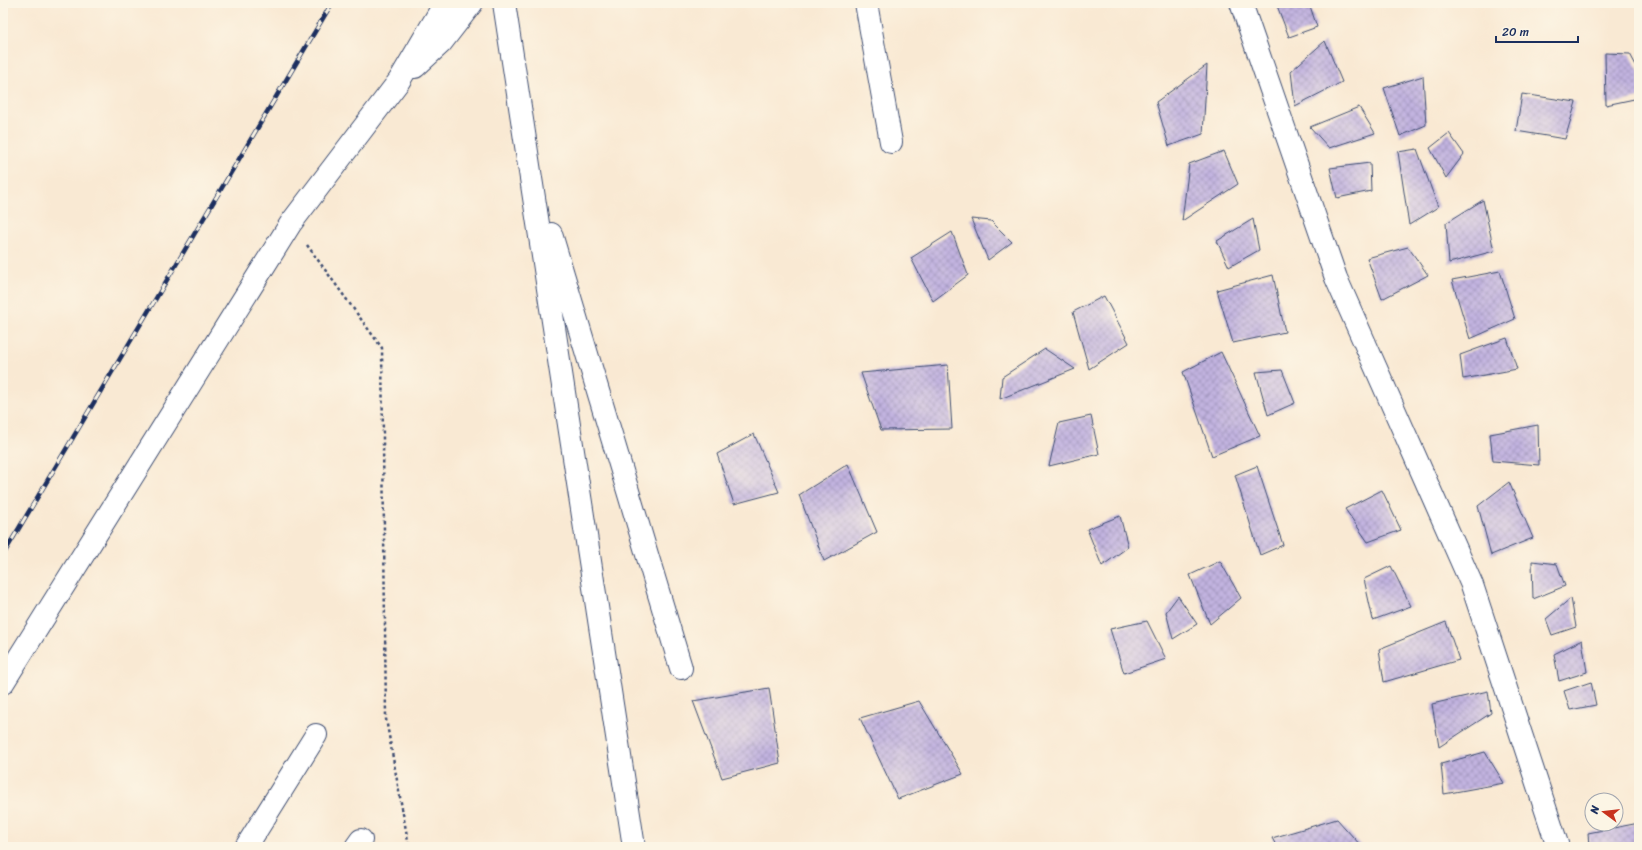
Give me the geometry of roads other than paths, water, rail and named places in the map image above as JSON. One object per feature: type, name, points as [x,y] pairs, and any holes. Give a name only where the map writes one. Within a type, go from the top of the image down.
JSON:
[{"type":"street","points":[[3,683],[291,223],[399,81],[445,3]]},
{"type":"street","points":[[399,81],[441,43],[472,3]]},
{"type":"street","points":[[504,3],[634,847]]},
{"type":"street","points":[[866,3],[891,142]]},
{"type":"street","points":[[1241,3],[1336,278],[1472,585],[1558,847]]},
{"type":"street","points":[[528,154],[681,668]]},
{"type":"street","points":[[246,847],[316,735]]},
{"type":"railway","points":[[3,555],[332,3]]}]
